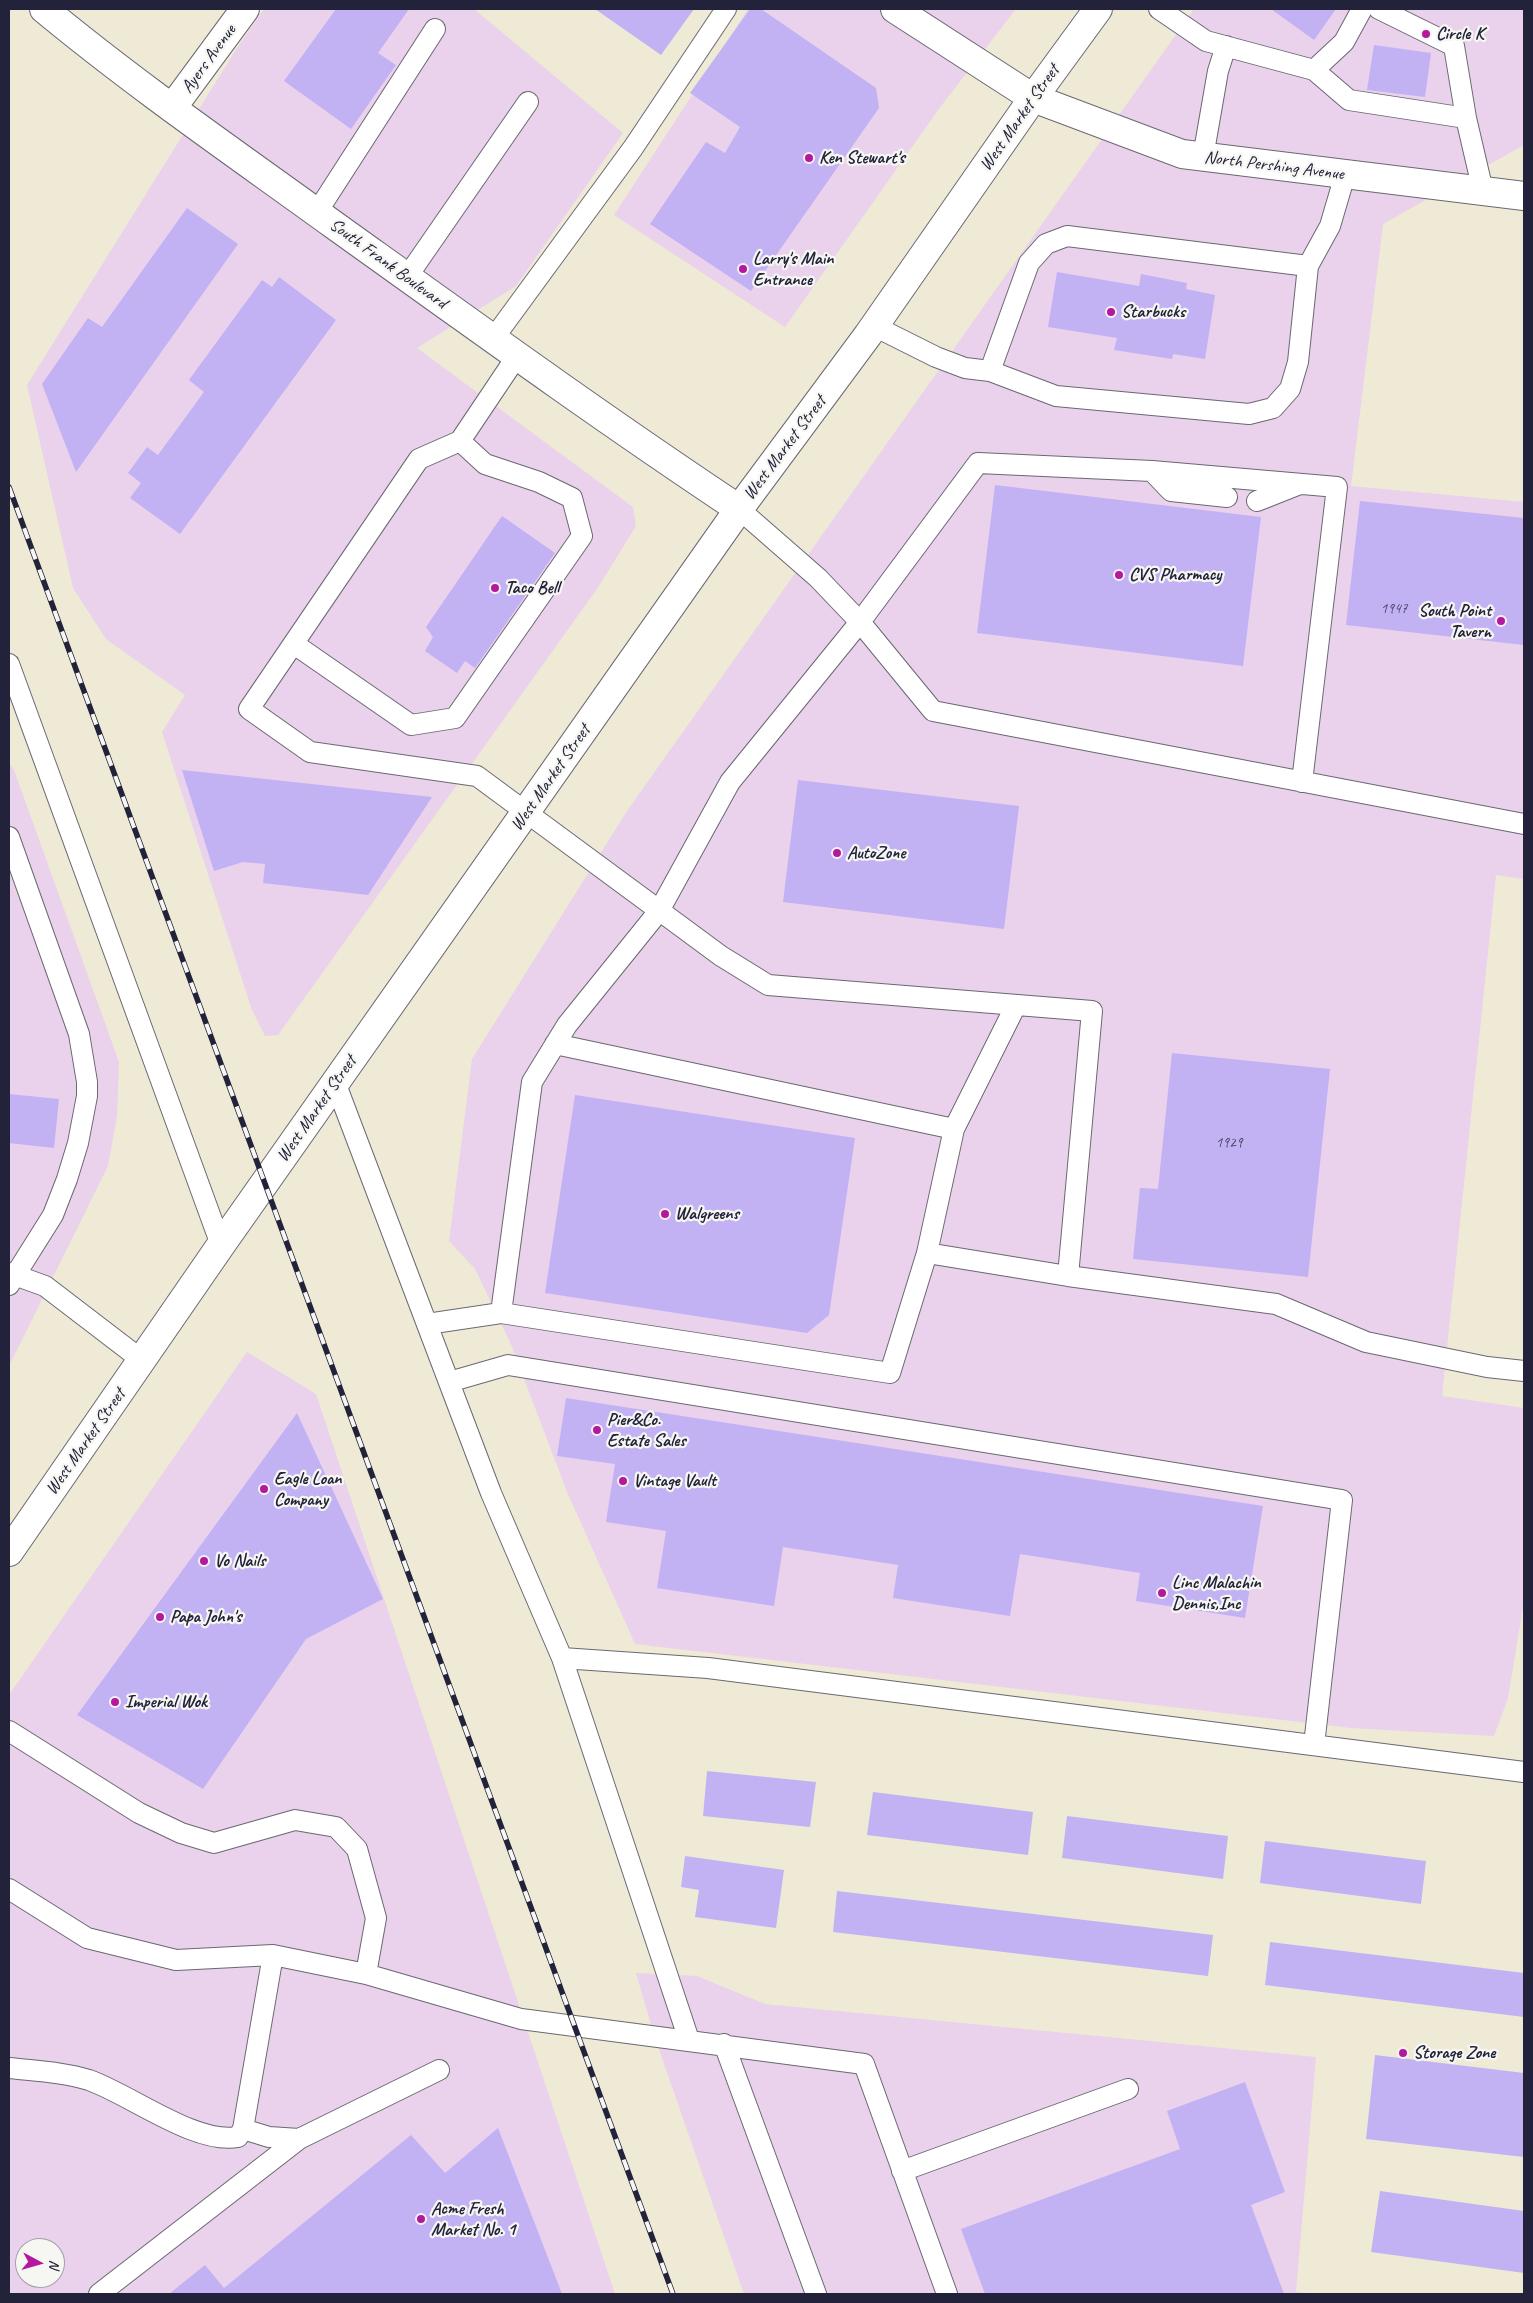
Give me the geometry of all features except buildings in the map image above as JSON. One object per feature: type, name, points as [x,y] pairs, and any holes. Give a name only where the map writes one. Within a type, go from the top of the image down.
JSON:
[{"type":"main road","name":"South Frank Boulevard","points":[[44,9],[92,49],[172,108],[493,339],[613,425],[739,509]]},
{"type":"main road","name":"Ayers Avenue","points":[[172,108],[245,9]]},
{"type":"main road","name":"North Pershing Avenue","points":[[895,9],[1033,98],[1182,154],[1524,196]]},
{"type":"main road","name":"West Market Street","points":[[9,1552],[335,1082],[739,509],[874,326],[1033,98],[1098,9]]},
{"type":"lane","points":[[493,339],[633,148],[726,9]]},
{"type":"lane","points":[[1159,9],[1206,41],[1314,70],[1349,100],[1466,118]]},
{"type":"lane","points":[[1314,70],[1344,42],[1362,9]]},
{"type":"lane","points":[[1379,9],[1454,46],[1466,118],[1483,191]]},
{"type":"lane","points":[[317,212],[435,29]]},
{"type":"lane","points":[[1203,157],[1218,71],[1226,46]]},
{"type":"lane","points":[[407,277],[528,102]]},
{"type":"lane","points":[[874,326],[936,358],[965,368],[990,371],[1056,396],[1249,414],[1273,408],[1290,389],[1298,362],[1308,266],[1330,226],[1345,175]]},
{"type":"lane","points":[[990,371],[1029,263],[1046,244],[1067,236],[1308,266]]},
{"type":"lane","points":[[517,356],[460,441],[419,459],[249,709],[310,752],[477,776],[721,956],[768,984],[1092,1012],[1068,1276]]},
{"type":"lane","points":[[294,644],[411,725],[455,718],[582,536],[572,498],[539,482],[485,464],[460,441]]},
{"type":"lane","points":[[501,1313],[532,1082],[567,1025],[659,911],[730,782],[860,622],[978,463],[1152,470],[1337,487],[1302,782]]},
{"type":"lane","points":[[1152,470],[1171,491],[1227,498]]},
{"type":"lane","points":[[1257,501],[1304,483]]},
{"type":"lane","points":[[739,509],[794,555],[860,622],[933,710],[1524,824]]},
{"type":"lane","points":[[9,664],[221,1245]]},
{"type":"lane","points":[[9,837],[79,1034],[87,1082],[87,1096],[80,1134],[68,1179],[53,1215],[11,1278],[46,1286],[143,1361]]},
{"type":"lane","points":[[427,1324],[501,1313],[890,1373],[927,1253],[954,1129],[1016,1005]]},
{"type":"lane","points":[[556,1044],[954,1129]]},
{"type":"lane","points":[[335,1082],[491,1493],[562,1658],[689,2040]]},
{"type":"lane","points":[[927,1253],[1068,1276],[1276,1304],[1366,1342],[1487,1367],[1524,1371]]},
{"type":"lane","points":[[449,1382],[508,1365],[1342,1500],[1314,1745]]},
{"type":"lane","points":[[562,1658],[708,1668],[1524,1772]]},
{"type":"lane","points":[[9,1730],[139,1813],[181,1833],[214,1843],[295,1820],[336,1827],[357,1849],[376,1918],[366,1974]]},
{"type":"lane","points":[[9,1889],[87,1938],[176,1960],[273,1955],[366,1974],[521,2019],[724,2044],[864,2064],[947,2294]]},
{"type":"lane","points":[[9,2068],[68,2074],[88,2080],[202,2134],[227,2139],[238,2137],[243,2130],[273,1955]]},
{"type":"lane","points":[[724,2044],[816,2294]]},
{"type":"lane","points":[[100,2294],[299,2139],[439,2070]]},
{"type":"lane","points":[[902,2171],[1128,2089]]},
{"type":"lane","points":[[243,2130],[269,2137],[299,2139]]},
{"type":"shaded area","points":[[264,9],[474,9],[623,133],[516,286],[417,348],[633,507],[636,526],[599,586],[278,1035],[265,1036],[252,1010],[162,732],[185,695],[106,639],[73,588],[27,385],[237,48]]},
{"type":"shaded area","points":[[748,9],[1016,9],[941,106],[785,327],[614,215]]},
{"type":"shaded area","points":[[1194,9],[1524,9],[1524,145],[1383,224],[1351,486],[1524,502],[1524,879],[1496,875],[1442,1396],[1524,1408],[1524,1601],[1508,1698],[1494,1736],[1351,1728],[635,1644],[567,1492],[510,1342],[475,1269],[449,1241],[472,1059],[627,811]]},
{"type":"shaded area","points":[[9,763],[14,770],[119,1062],[117,1116],[108,1166],[9,1366]]},
{"type":"shaded area","points":[[247,1352],[316,1394],[615,2294],[9,2294],[9,1695]]},
{"type":"shaded area","points":[[636,1973],[697,1976],[765,2004],[1316,2057],[1296,2292],[1315,2294],[744,2294],[654,2035]]},
{"type":"railway","points":[[9,487],[673,2294]]},
{"type":"place","name":"Circle K","points":[[1426,34]]},
{"type":"place","name":"Ken Stewart's","points":[[809,158]]},
{"type":"place","name":"Larry's Main Entrance","points":[[743,269]]},
{"type":"place","name":"Starbucks","points":[[1111,312]]},
{"type":"place","name":"CVS Pharmacy","points":[[1119,575]]},
{"type":"place","name":"Taco Bell","points":[[495,588]]},
{"type":"place","name":"South Point Tavern","points":[[1501,621]]},
{"type":"place","name":"AutoZone","points":[[837,853]]},
{"type":"place","name":"Walgreens","points":[[665,1214]]},
{"type":"place","name":"Pier&Co. Estate Sales","points":[[597,1430]]},
{"type":"place","name":"Vintage Vault","points":[[623,1481]]},
{"type":"place","name":"Eagle Loan Company","points":[[264,1489]]},
{"type":"place","name":"Vo Nails","points":[[204,1561]]},
{"type":"place","name":"Linc Malachin Dennis,Inc","points":[[1162,1593]]},
{"type":"place","name":"Papa John's","points":[[160,1617]]},
{"type":"place","name":"Imperial Wok","points":[[115,1702]]},
{"type":"place","name":"Storage Zone","points":[[1403,2053]]},
{"type":"place","name":"Acme Fresh Market No. 1","points":[[421,2219]]}]
